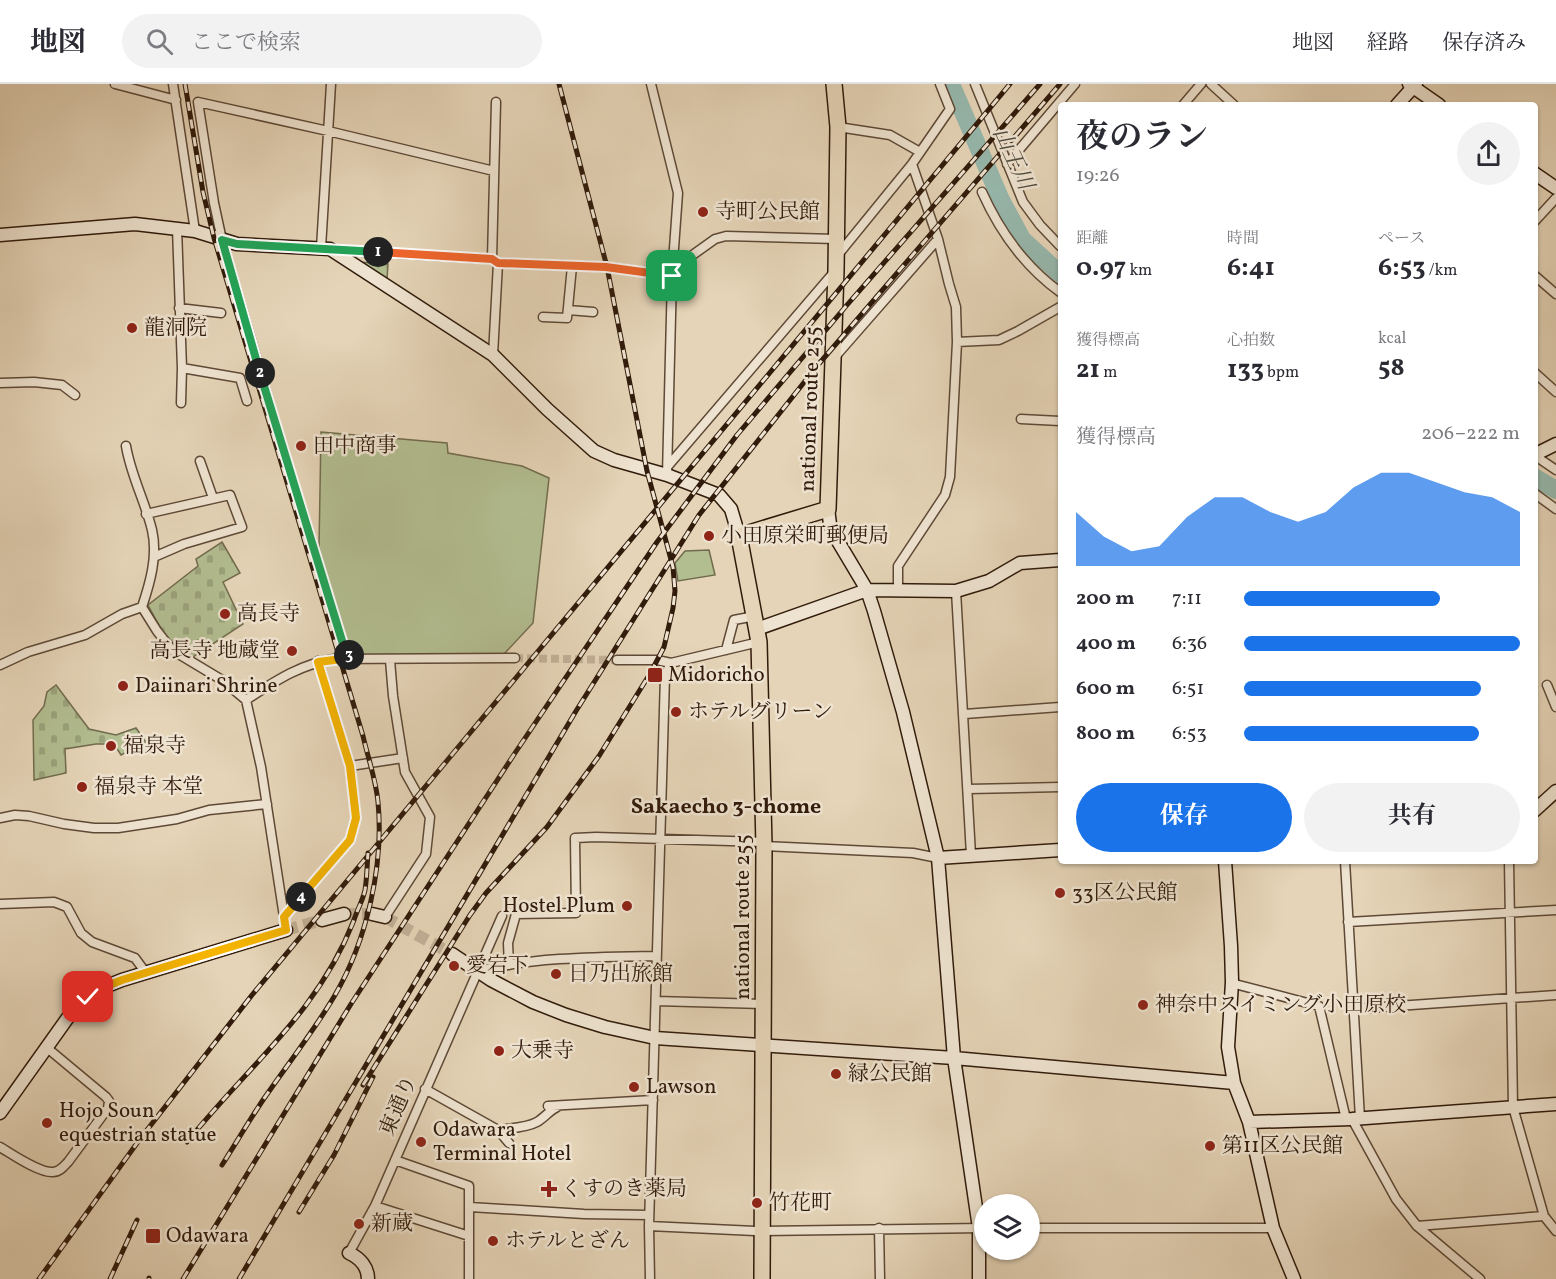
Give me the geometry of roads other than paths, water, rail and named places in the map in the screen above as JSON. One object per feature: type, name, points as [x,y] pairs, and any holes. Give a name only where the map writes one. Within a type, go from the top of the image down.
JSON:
[{"type":"highway","name":"national route 255","points":[[762,1279],[764,844],[757,629],[739,536],[828,509],[837,263],[838,126],[834,84]]},
{"type":"street","points":[[115,84],[176,100]]},
{"type":"street","points":[[174,84],[195,231]]},
{"type":"street","points":[[326,248],[331,84]]},
{"type":"street","points":[[651,84],[678,193],[672,273],[667,471]]},
{"type":"street","points":[[667,471],[837,263],[912,164],[950,109],[940,84]]},
{"type":"street","points":[[1060,102],[1075,84]]},
{"type":"street","points":[[1186,102],[1201,84]]},
{"type":"street","points":[[1211,84],[1231,102]]},
{"type":"street","points":[[977,85],[1023,202],[1040,225],[1058,243]]},
{"type":"street","points":[[1399,102],[1413,85],[1434,102]]},
{"type":"street","points":[[350,658],[343,644],[271,409],[222,240],[198,102],[494,171]]},
{"type":"street","points":[[493,355],[496,102]]},
{"type":"street","points":[[1007,164],[1058,104]]},
{"type":"street","points":[[838,126],[890,135],[920,152]]},
{"type":"street","points":[[898,590],[898,566],[945,495],[950,477],[957,342],[957,307],[938,239],[912,164]]},
{"type":"street","points":[[1538,176],[1556,188]]},
{"type":"street","points":[[981,192],[992,215],[1025,263],[1058,290]]},
{"type":"street","points":[[1538,218],[1556,198]]},
{"type":"street","points":[[0,235],[135,224],[195,231],[237,244],[326,248],[672,273],[715,238],[726,236],[836,239]]},
{"type":"street","points":[[177,228],[182,368],[180,403]]},
{"type":"street","points":[[834,358],[938,239]]},
{"type":"street","points":[[326,248],[493,355],[547,409],[594,451],[636,467],[667,471],[719,495],[731,509],[739,536]]},
{"type":"street","points":[[543,317],[567,318],[572,266]]},
{"type":"street","points":[[1538,278],[1556,294]]},
{"type":"street","points":[[957,342],[999,340],[1058,307]]},
{"type":"street","points":[[179,308],[221,314]]},
{"type":"street","points":[[568,310],[593,312]]},
{"type":"street","points":[[182,368],[240,378],[247,401]]},
{"type":"street","points":[[1538,376],[1556,392]]},
{"type":"street","points":[[0,383],[34,382],[62,385],[75,395]]},
{"type":"street","points":[[1021,419],[1058,421]]},
{"type":"street","points":[[1538,453],[1556,444]]},
{"type":"street","points":[[126,446],[134,481],[152,531],[154,556],[149,586],[142,607]]},
{"type":"street","points":[[1538,457],[1556,470]]},
{"type":"street","points":[[200,460],[213,498]]},
{"type":"street","points":[[146,514],[230,495],[242,527],[184,544],[154,556]]},
{"type":"street","points":[[1538,496],[1556,509]]},
{"type":"street","points":[[828,509],[830,524],[836,538],[867,590],[903,712],[939,858],[954,1058],[976,1194]]},
{"type":"street","points":[[617,660],[657,660],[670,663],[726,650],[757,629],[867,590],[956,591],[989,581],[1020,563],[1058,561]]},
{"type":"street","points":[[956,591],[965,714],[971,855]]},
{"type":"street","points":[[0,665],[28,652],[85,635],[122,614],[142,607]]},
{"type":"street","points":[[142,607],[172,650],[222,680],[246,700],[261,767],[285,924]]},
{"type":"street","points":[[726,650],[734,620],[757,629]]},
{"type":"street","points":[[246,700],[285,675],[308,664],[318,662],[350,658],[390,660],[515,658]]},
{"type":"street","points":[[379,915],[426,854],[430,817],[405,772],[393,696],[390,660]]},
{"type":"street","points":[[0,1113],[74,1009],[88,997],[102,988],[285,924],[350,840],[356,818],[350,766],[318,662]]},
{"type":"street","points":[[650,1279],[649,1215],[659,839],[665,676],[670,663]]},
{"type":"street","points":[[1547,685],[1556,707]]},
{"type":"street","points":[[965,714],[1058,707]]},
{"type":"street","points":[[350,766],[403,758]]},
{"type":"street","points":[[968,789],[1058,787]]},
{"type":"street","points":[[1538,807],[1556,791]]},
{"type":"street","points":[[0,818],[15,815],[29,816],[94,828],[118,828],[177,819],[209,810],[267,804]]},
{"type":"street","points":[[509,964],[508,943],[516,914],[576,913],[575,838],[764,844],[913,853],[939,858],[1058,850]]},
{"type":"street","points":[[1225,864],[1231,936],[1228,1047],[1234,1083],[1248,1122],[1273,1228],[1294,1279]]},
{"type":"street","points":[[1345,864],[1354,1010],[1353,1118]]},
{"type":"street","points":[[1509,864],[1513,1107],[1544,1216],[1556,1231]]},
{"type":"street","points":[[0,904],[54,902],[67,908],[81,933],[92,942],[135,958],[146,973]]},
{"type":"street","points":[[1348,922],[1556,910]]},
{"type":"street","points":[[322,920],[344,914]]},
{"type":"street","name":"東通り","points":[[349,1253],[375,1206],[502,916]]},
{"type":"street","points":[[452,954],[492,980],[566,1015],[605,1027],[655,1038],[954,1058],[1234,1083]]},
{"type":"street","points":[[479,971],[509,964],[598,957],[656,956]]},
{"type":"street","points":[[1231,983],[1319,1006],[1353,1118],[1378,1169],[1396,1199],[1417,1226],[1480,1279]]},
{"type":"street","points":[[1354,1010],[1556,995]]},
{"type":"street","points":[[656,1001],[764,1004]]},
{"type":"street","points":[[0,1147],[44,1171],[54,1172],[62,1169],[68,1162],[108,1108],[109,1101],[106,1097],[46,1047]]},
{"type":"street","points":[[425,1089],[498,1131],[509,1143]]},
{"type":"street","points":[[548,1106],[653,1100]]},
{"type":"street","points":[[1248,1122],[1353,1118],[1556,1104]]},
{"type":"street","points":[[498,1131],[541,1121],[549,1111],[562,1105]]},
{"type":"street","points":[[395,1160],[469,1186],[469,1279]]},
{"type":"street","points":[[375,1206],[469,1236]]},
{"type":"street","points":[[470,1207],[584,1214],[649,1215]]},
{"type":"street","points":[[1417,1226],[1544,1216]]},
{"type":"street","points":[[649,1226],[762,1230],[974,1228]]},
{"type":"street","points":[[879,1228],[880,1279]]},
{"type":"street","points":[[1040,1228],[1273,1228]]},
{"type":"street","points":[[349,1253],[368,1270],[368,1279]]},
{"type":"street","points":[[979,1279],[980,1260]]},
{"type":"waterway","name":"山王川","points":[[951,84],[1001,200],[1022,239],[1058,272]]},
{"type":"waterway","name":"山王川","points":[[1538,479],[1556,490]]},
{"type":"tunnel","points":[[515,658],[617,660]]},
{"type":"tunnel","points":[[344,914],[372,914]]},
{"type":"tunnel","points":[[385,917],[452,954]]},
{"type":"tunnel","points":[[286,930],[322,920]]},
{"type":"railway","points":[[185,84],[203,192],[214,238],[363,736],[376,786],[379,826],[371,902],[346,974],[318,1022],[263,1100],[222,1165]]},
{"type":"railway","points":[[363,1085],[470,915],[486,893],[547,827],[599,756],[664,647],[673,608],[675,591],[673,567],[647,471],[607,267],[559,84]]},
{"type":"railway","points":[[39,1279],[140,1139],[252,995],[1010,84]]},
{"type":"railway","points":[[183,1279],[351,1004],[515,753],[657,542],[737,435],[1040,84]]},
{"type":"railway","points":[[239,1279],[576,711],[699,515],[817,366],[1060,84]]},
{"type":"railway","points":[[187,1142],[280,1038],[321,983],[339,953],[363,898],[368,853]]},
{"type":"railway","points":[[299,1212],[334,1155],[373,1077]]},
{"type":"railway","points":[[110,1279],[137,1220]]},
{"type":"place","name":"寺町公民館","points":[[703,212]]},
{"type":"place","name":"龍洞院","points":[[132,328]]},
{"type":"place","name":"田中商事","points":[[301,446]]},
{"type":"place","name":"小田原栄町郵便局","points":[[709,536]]},
{"type":"place","name":"高長寺","points":[[225,614]]},
{"type":"place","name":"高長寺 地蔵堂","points":[[292,651]]},
{"type":"place","name":"Midoricho","points":[[655,675]]},
{"type":"place","name":"Daiinari Shrine","points":[[123,686]]},
{"type":"place","name":"ホテルグリーン","points":[[676,712]]},
{"type":"place","name":"福泉寺","points":[[111,746]]},
{"type":"place","name":"福泉寺 本堂","points":[[82,787]]},
{"type":"place","name":"33区公民館","points":[[1060,893]]},
{"type":"place","name":"Hostel Plum","points":[[627,906]]},
{"type":"place","name":"愛宕下","points":[[454,966]]},
{"type":"place","name":"日乃出旅館","points":[[556,974]]},
{"type":"place","name":"神奈中スイミング小田原校","points":[[1143,1005]]},
{"type":"place","name":"大乗寺","points":[[499,1051]]},
{"type":"place","name":"緑公民館","points":[[836,1074]]},
{"type":"place","name":"Lawson","points":[[634,1087]]},
{"type":"place","name":"Hojo Soun equestrian statue","points":[[47,1123]]},
{"type":"place","name":"Odawara Terminal Hotel","points":[[421,1142]]},
{"type":"place","name":"第11区公民館","points":[[1210,1146]]},
{"type":"place","name":"くすのき薬局","points":[[549,1189]]},
{"type":"place","name":"竹花町","points":[[757,1203]]},
{"type":"place","name":"新蔵","points":[[359,1224]]},
{"type":"place","name":"Odawara","points":[[153,1236]]},
{"type":"place","name":"ホテルとざん","points":[[493,1241]]},
{"type":"district","name":"Sakaecho 3-chome","points":[[726,807]]}]
